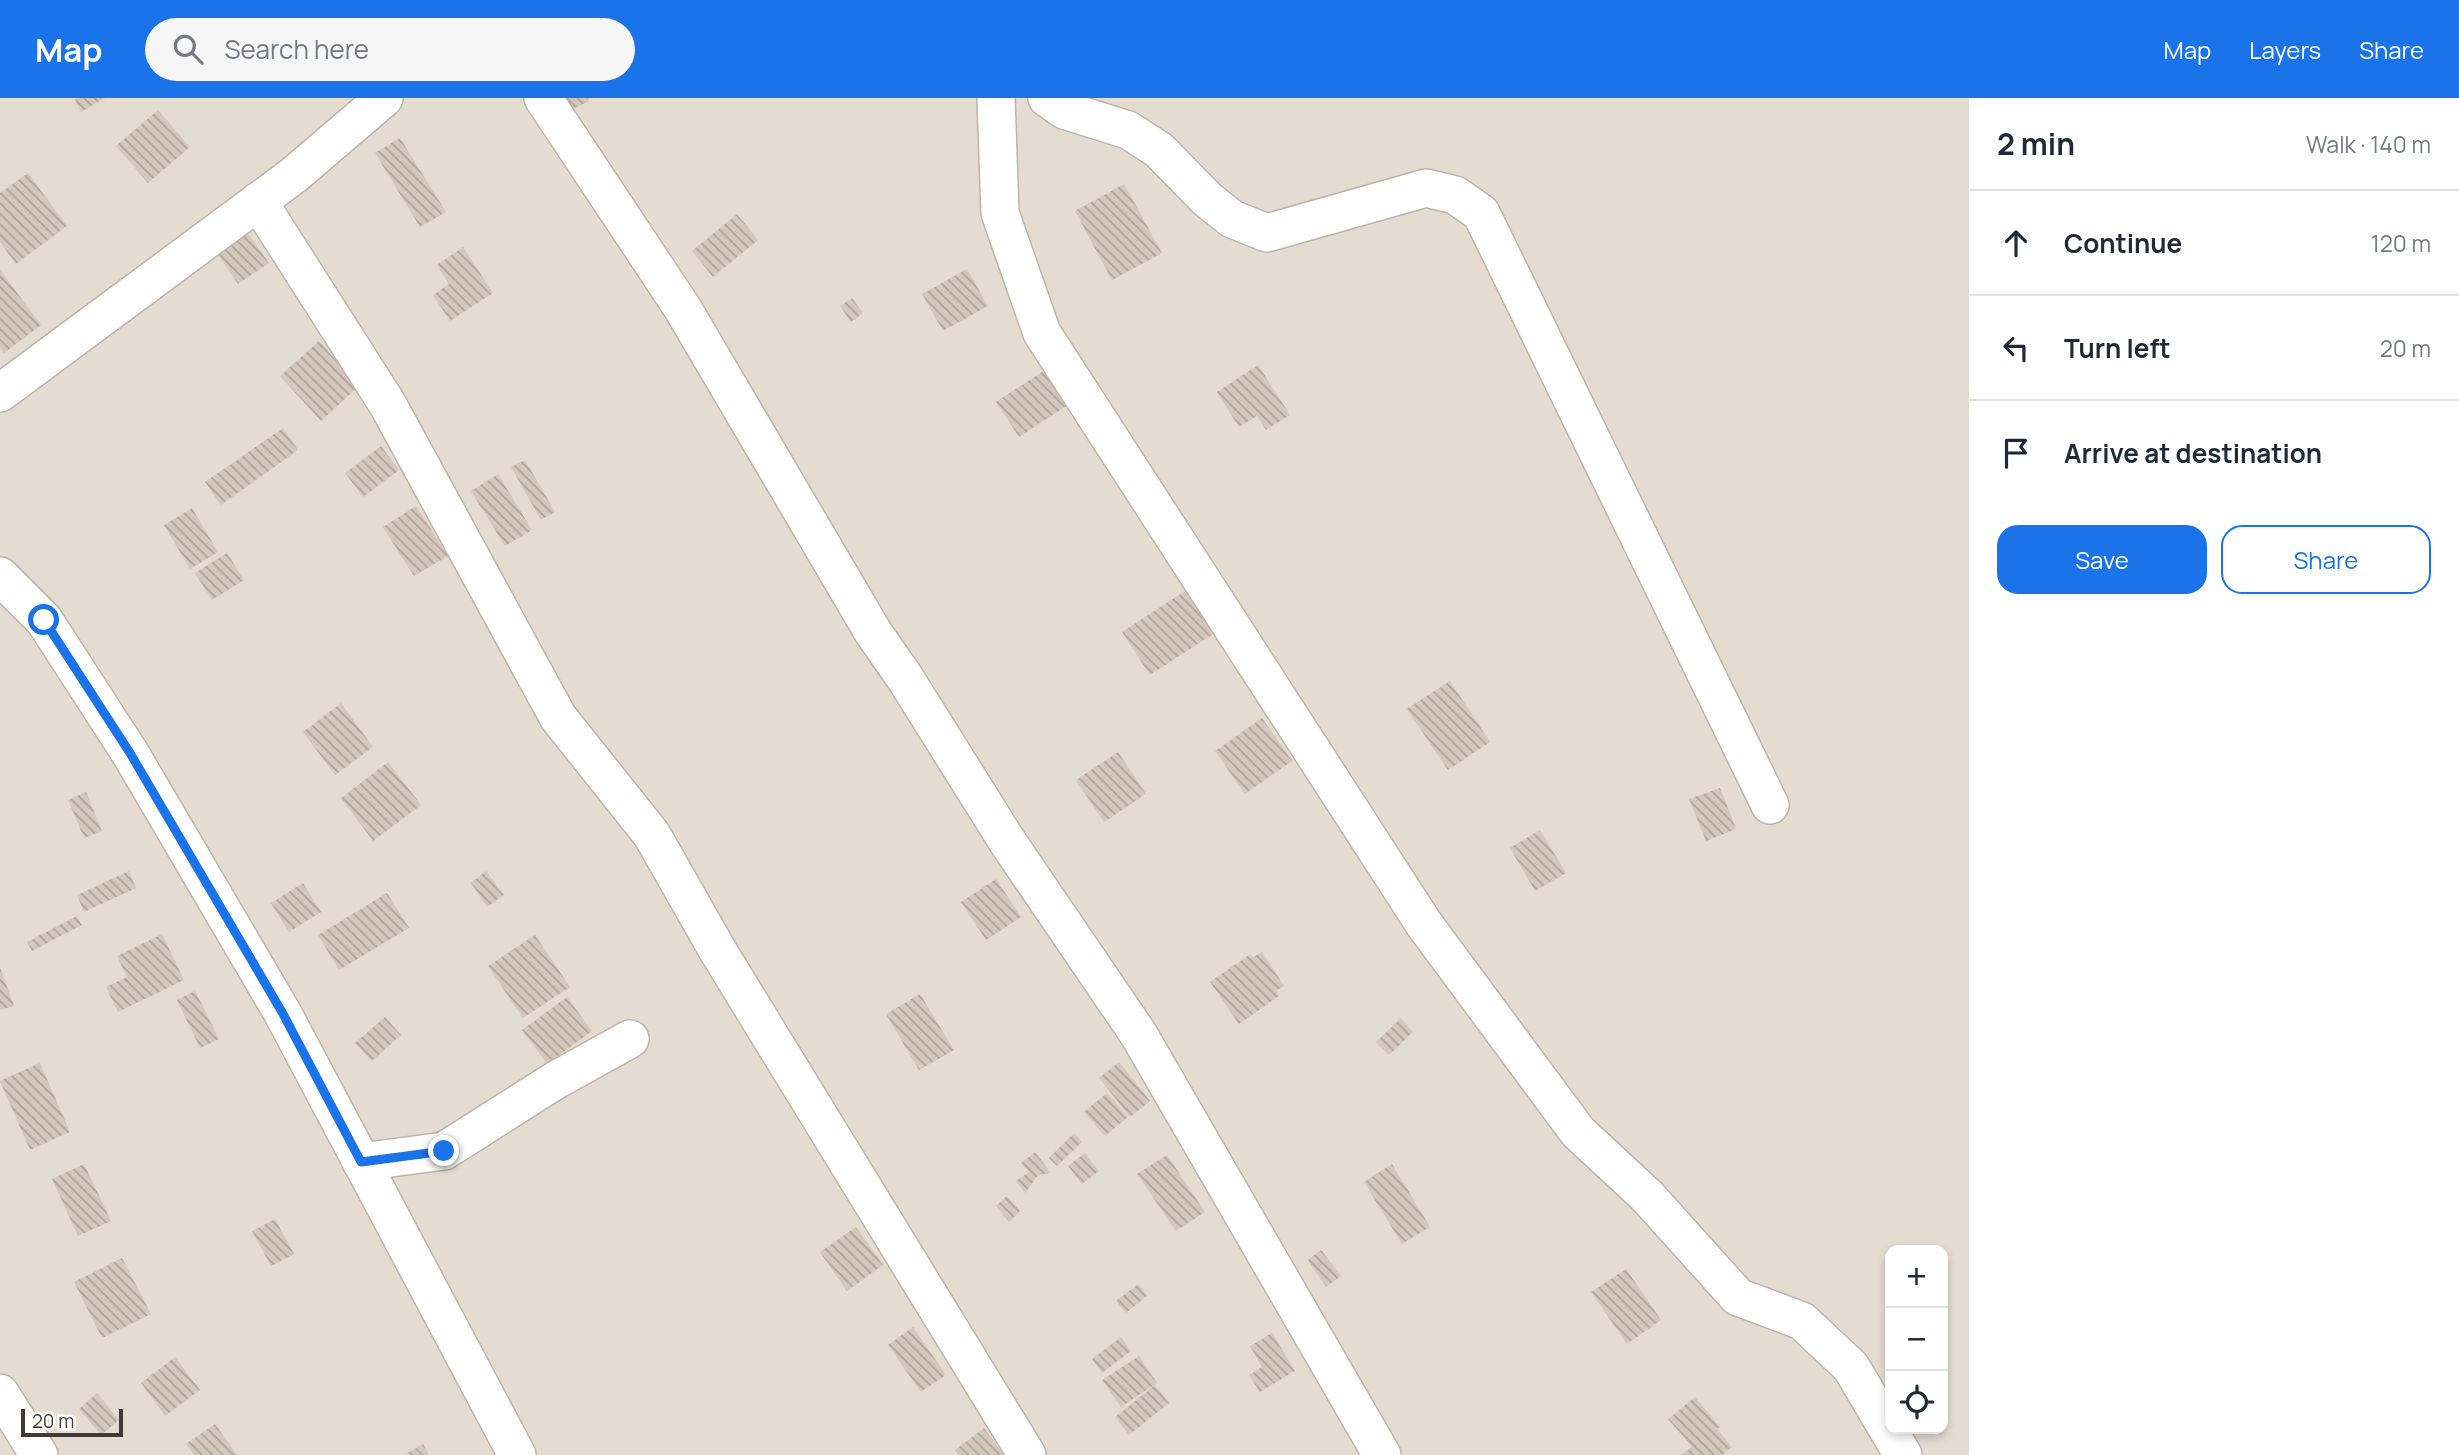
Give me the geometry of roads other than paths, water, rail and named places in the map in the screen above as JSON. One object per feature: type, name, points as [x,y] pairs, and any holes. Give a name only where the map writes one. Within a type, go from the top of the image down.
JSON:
[{"type":"street","points":[[0,393],[294,175],[384,98]]},
{"type":"street","points":[[543,98],[683,309],[873,632],[905,678],[1007,841],[1139,1034],[1382,1455]]},
{"type":"street","points":[[996,98],[1000,213],[1042,333],[1424,924],[1578,1132],[1647,1196],[1738,1297],[1802,1321],[1851,1367],[1903,1455]]},
{"type":"street","points":[[1047,98],[1064,110],[1128,130],[1159,150],[1207,199],[1232,219],[1267,233],[1426,188],[1455,195],[1481,213],[1770,805]]},
{"type":"street","points":[[258,201],[388,405],[558,717],[652,835],[718,951],[1027,1455]]},
{"type":"street","points":[[0,576],[44,620],[130,753],[282,1012],[517,1455]]},
{"type":"street","points":[[361,1162],[444,1151],[556,1080],[630,1039]]},
{"type":"street","points":[[0,1393],[39,1455]]}]
